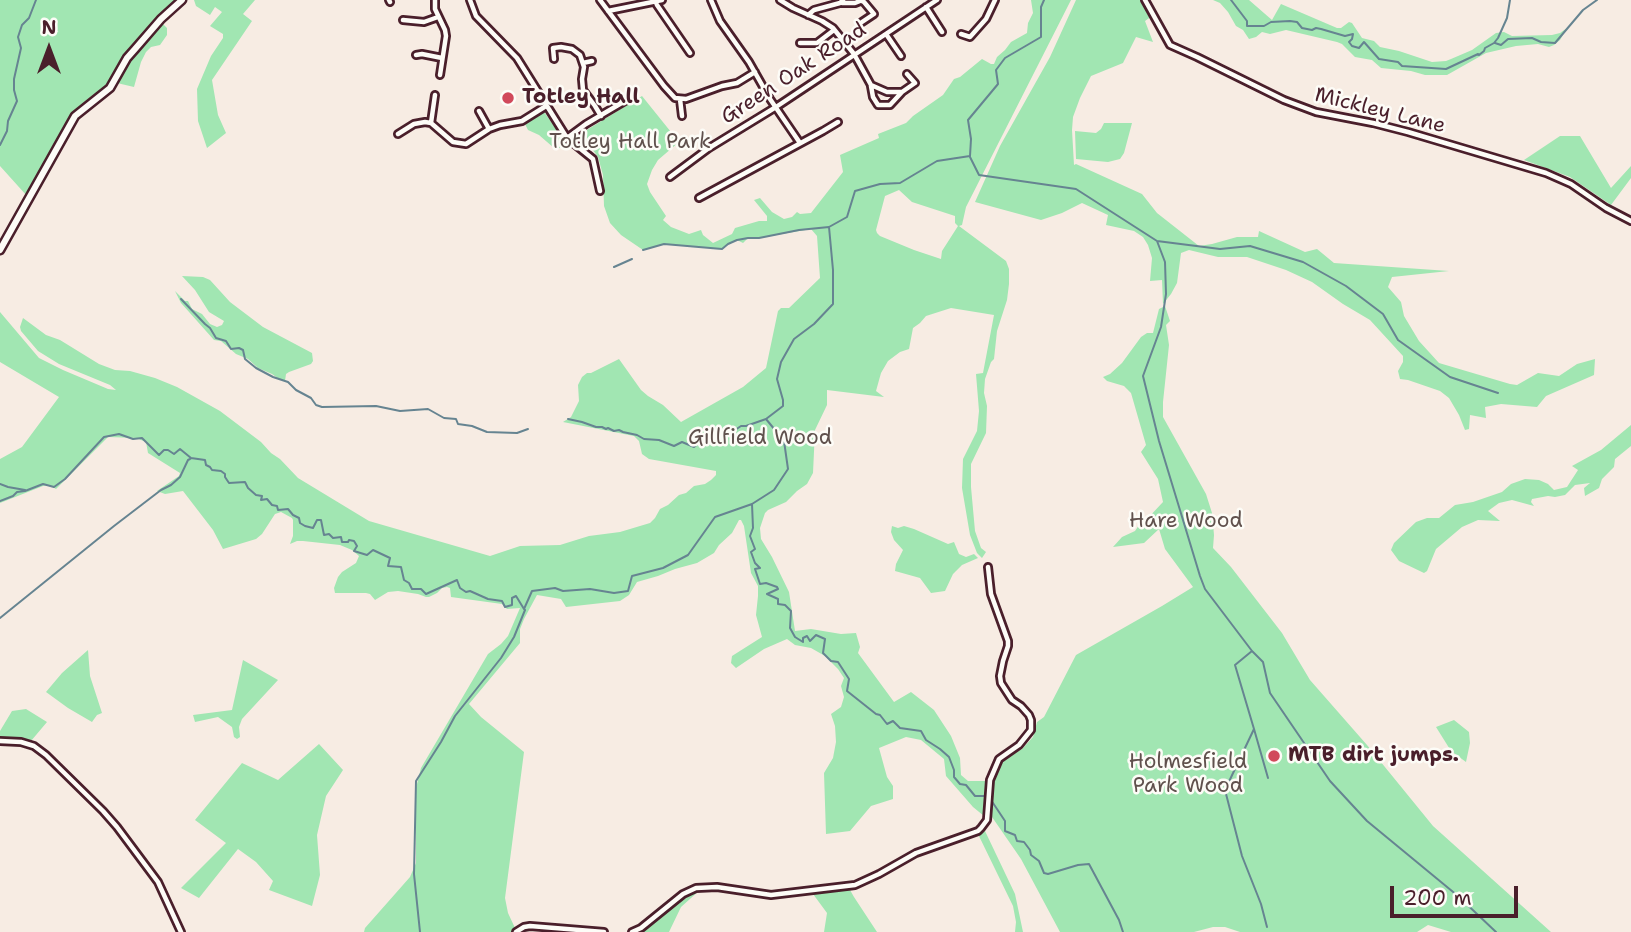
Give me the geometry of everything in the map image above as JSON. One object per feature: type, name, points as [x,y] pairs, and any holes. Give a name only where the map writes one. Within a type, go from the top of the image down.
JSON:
[{"type":"main road","points":[[0,250],[75,116],[110,88],[127,58],[161,19],[182,0]]},
{"type":"street","points":[[435,0],[435,9],[446,36],[440,75]]},
{"type":"street","points":[[470,0],[476,16],[517,58],[567,138],[593,159],[600,191]]},
{"type":"street","points":[[600,0],[671,95],[680,99],[737,83],[755,72]]},
{"type":"street","points":[[608,11],[658,0],[657,5],[690,53]]},
{"type":"street","points":[[710,0],[720,21],[800,143]]},
{"type":"street","points":[[780,0],[834,30],[854,54],[871,85],[878,105],[890,105],[915,83],[907,74]]},
{"type":"street","points":[[808,15],[814,10],[841,1],[855,3],[861,0],[874,14],[862,22]]},
{"type":"street","name":"Green Oak Road","points":[[670,177],[709,148],[937,0]]},
{"type":"street","points":[[961,34],[971,37],[986,19],[995,0]]},
{"type":"street","name":"Mickley Lane","points":[[1145,0],[1170,45],[1284,100],[1317,112],[1408,132],[1546,173],[1571,184],[1631,221]]},
{"type":"street","points":[[926,7],[942,32]]},
{"type":"street","points":[[403,20],[424,22],[438,17]]},
{"type":"street","points":[[800,43],[817,43],[834,30]]},
{"type":"street","points":[[886,34],[901,56]]},
{"type":"street","points":[[554,59],[553,48],[566,47],[580,55],[583,63],[583,90],[601,116]]},
{"type":"street","points":[[416,55],[442,58]]},
{"type":"street","points":[[583,63],[592,61]]},
{"type":"street","points":[[871,85],[887,92],[902,92]]},
{"type":"street","points":[[430,123],[435,95]]},
{"type":"street","points":[[680,99],[682,117]]},
{"type":"street","points":[[567,138],[625,101]]},
{"type":"street","points":[[398,134],[419,122],[430,123],[448,139],[462,145],[489,129],[522,121],[546,106]]},
{"type":"street","points":[[479,111],[489,129]]},
{"type":"street","points":[[699,198],[838,121]]},
{"type":"street","points":[[632,932],[683,894],[696,888],[717,887],[771,895],[855,885],[916,853],[978,831],[987,820],[990,780],[999,759],[1019,745],[1031,730],[1029,715],[1012,700],[1001,683],[1001,669],[1008,640],[991,594],[988,567]]},
{"type":"street","points":[[0,741],[34,746],[103,811],[158,882],[181,932]]},
{"type":"street","points":[[516,932],[530,926],[604,932]]},
{"type":"green space","points":[[0,0],[178,0],[107,87],[73,114],[27,196],[0,166]]},
{"type":"green space","points":[[194,0],[255,0],[243,14],[252,21],[212,80],[218,115],[226,133],[207,148],[198,121],[197,89],[211,56],[223,38],[223,34],[210,26],[222,12],[215,7],[210,15],[196,6]]},
{"type":"green space","points":[[1031,0],[1071,0],[966,207],[962,225],[959,226],[1006,261],[1009,269],[1007,300],[997,331],[994,359],[985,379],[986,433],[971,464],[975,531],[981,548],[986,552],[982,558],[977,553],[970,535],[962,488],[963,459],[977,431],[979,411],[976,374],[983,373],[994,315],[951,308],[926,316],[913,328],[909,349],[888,361],[876,391],[884,397],[827,390],[827,405],[815,430],[813,473],[807,484],[786,502],[765,513],[760,528],[761,539],[789,592],[795,631],[811,629],[841,634],[856,633],[860,647],[858,653],[894,702],[911,692],[934,710],[951,736],[960,758],[961,775],[968,781],[985,781],[984,816],[946,776],[944,759],[921,740],[906,737],[879,748],[887,777],[893,786],[893,799],[871,806],[850,831],[826,834],[824,773],[833,758],[836,742],[831,714],[841,707],[844,697],[841,686],[844,678],[825,656],[811,648],[795,645],[787,639],[764,649],[736,668],[731,663],[732,656],[762,637],[756,615],[758,586],[751,573],[744,526],[739,520],[732,533],[714,553],[697,563],[637,582],[629,595],[620,601],[566,607],[561,599],[537,595],[520,629],[520,643],[469,704],[524,752],[505,898],[515,928],[511,932],[364,932],[410,877],[416,863],[416,788],[421,768],[488,654],[508,636],[520,608],[507,609],[502,604],[451,597],[450,588],[447,587],[429,597],[398,591],[388,592],[375,600],[366,593],[335,593],[338,577],[356,563],[359,556],[340,545],[303,541],[290,544],[293,520],[281,512],[275,514],[256,539],[223,549],[213,530],[183,491],[165,494],[157,491],[180,473],[148,453],[146,442],[136,438],[108,437],[56,489],[49,485],[43,486],[0,503],[0,459],[22,447],[59,397],[0,362],[0,312],[39,358],[63,370],[116,390],[59,364],[38,351],[21,331],[23,318],[46,335],[60,340],[99,364],[155,378],[220,411],[261,442],[298,478],[369,521],[490,556],[520,546],[560,545],[650,523],[660,509],[694,486],[711,480],[716,471],[649,459],[642,454],[639,441],[634,436],[563,422],[571,417],[579,401],[578,385],[582,377],[619,359],[641,390],[681,422],[743,387],[766,368],[778,311],[781,308],[789,308],[820,278],[817,236],[811,229],[748,238],[743,243],[737,240],[722,249],[664,244],[643,250],[621,235],[610,223],[604,206],[603,175],[598,157],[577,136],[642,96],[679,142],[658,160],[647,184],[666,216],[663,220],[671,227],[689,234],[701,230],[713,243],[732,234],[735,228],[767,221],[767,216],[754,200],[760,198],[772,212],[784,219],[797,212],[811,213],[843,172],[840,155],[879,138],[878,134],[906,123],[943,95],[954,79],[982,59],[994,64],[1011,42],[1027,33],[1033,13]],"holes":[[[899,190],[912,202],[955,216],[958,226],[942,251],[941,259],[877,233],[885,196]]]},
{"type":"green space","points":[[1076,0],[1143,0],[1152,16],[1145,21],[1153,42],[1136,37],[1123,63],[1091,76],[1073,117],[1074,165],[1142,194],[1157,213],[1199,246],[1237,237],[1258,237],[1259,231],[1305,252],[1317,249],[1334,263],[1449,271],[1392,277],[1388,287],[1401,302],[1404,316],[1419,341],[1439,363],[1517,385],[1538,373],[1559,376],[1577,364],[1595,359],[1594,375],[1546,396],[1537,407],[1501,404],[1485,407],[1486,418],[1470,415],[1469,429],[1465,430],[1449,398],[1440,391],[1400,379],[1398,371],[1403,356],[1370,320],[1312,282],[1247,257],[1218,257],[1189,250],[1181,253],[1177,283],[1163,304],[1162,280],[1150,281],[1152,258],[1148,245],[1143,237],[1134,231],[1106,225],[1108,215],[1082,203],[1041,220],[975,202],[1000,146],[1050,57]]},
{"type":"green space","points":[[1213,0],[1249,0],[1272,20],[1281,4],[1337,28],[1349,22],[1362,38],[1374,41],[1380,47],[1432,62],[1446,61],[1472,50],[1496,33],[1504,32],[1512,36],[1552,35],[1567,28],[1560,40],[1549,47],[1538,44],[1516,46],[1486,53],[1447,75],[1425,75],[1381,68],[1372,60],[1355,57],[1337,42],[1286,30],[1270,34],[1262,32],[1249,39],[1220,3]]},
{"type":"green space","points":[[161,22],[167,28],[167,35],[160,45],[151,47],[146,52],[134,87],[117,83],[129,60]]},
{"type":"green space","points":[[544,112],[565,141],[572,145],[554,148],[539,135],[528,130],[525,124]]},
{"type":"green space","points":[[1104,123],[1132,123],[1120,159],[1108,162],[1076,159],[1075,131],[1096,133]]},
{"type":"green space","points":[[1560,136],[1580,136],[1611,188],[1631,166],[1631,178],[1611,205],[1570,177],[1524,160]]},
{"type":"green space","points":[[182,276],[210,280],[230,302],[263,327],[312,353],[313,361],[286,374],[285,381],[258,368],[221,341],[214,340],[181,303],[175,291],[210,324],[217,327],[224,321],[209,312]]},
{"type":"green space","name":"Holmesfield Park Wood","points":[[1165,306],[1170,321],[1166,325],[1169,345],[1163,417],[1206,494],[1212,513],[1213,548],[1282,633],[1310,680],[1433,826],[1551,932],[1451,932],[1428,925],[1417,932],[1240,932],[1225,927],[1213,927],[1194,932],[1060,932],[1021,859],[992,817],[991,782],[1002,760],[1022,749],[1033,737],[1037,722],[1044,717],[1076,655],[1193,587],[1165,549],[1159,529],[1144,543],[1113,547],[1122,537],[1135,531],[1163,502],[1158,479],[1141,452],[1146,445],[1131,393],[1124,386],[1107,381],[1103,377],[1122,363],[1141,337],[1153,333],[1159,309]]},
{"type":"green space","points":[[1631,425],[1631,446],[1615,459],[1614,467],[1602,479],[1599,488],[1585,496],[1584,488],[1590,483],[1575,485],[1565,495],[1532,499],[1534,506],[1512,500],[1499,503],[1488,511],[1500,521],[1478,520],[1462,527],[1436,549],[1424,573],[1399,561],[1391,550],[1394,543],[1416,522],[1439,518],[1455,505],[1502,492],[1511,484],[1525,479],[1539,480],[1554,490],[1567,487],[1578,470],[1572,466],[1601,450]]},
{"type":"green space","points":[[892,526],[914,529],[948,544],[954,542],[959,554],[966,557],[974,554],[978,558],[962,565],[953,574],[945,591],[931,593],[920,578],[895,571],[903,550],[894,540]]},
{"type":"green space","points":[[88,650],[90,676],[102,713],[92,722],[46,692],[62,673]]},
{"type":"green space","points":[[243,660],[278,680],[242,719],[240,737],[237,739],[232,727],[218,717],[195,722],[193,715],[232,710]]},
{"type":"green space","points":[[26,709],[47,722],[31,741],[0,738],[0,731],[12,711]]},
{"type":"green space","points":[[1454,720],[1469,732],[1466,762],[1451,751],[1436,727]]},
{"type":"green space","points":[[319,744],[343,770],[326,796],[317,835],[320,875],[312,906],[269,890],[273,881],[256,862],[238,849],[199,898],[181,888],[226,843],[195,820],[242,763],[278,780]]},
{"type":"green space","points":[[985,831],[1015,894],[1023,932],[1015,932],[1013,906],[978,834]]},
{"type":"green space","points":[[700,890],[681,907],[669,932],[644,932],[684,896]]},
{"type":"green space","points":[[850,890],[877,932],[824,932],[827,913],[813,894]]},
{"type":"waterway","points":[[0,145],[17,101],[14,79],[21,48],[18,37],[36,0]]},
{"type":"waterway","points":[[0,501],[17,492],[43,484],[54,487],[65,479],[104,437],[119,434],[133,439],[142,438],[159,455],[164,450],[174,454],[180,449],[191,458],[205,460],[212,470],[225,474],[229,483],[245,482],[256,495],[262,496],[261,500],[267,499],[277,506],[278,510],[288,509],[305,526],[313,528],[317,520],[321,520],[324,535],[341,537],[342,542],[354,541],[357,546],[354,551],[367,555],[373,550],[390,558],[388,566],[401,567],[404,580],[412,589],[421,589],[426,594],[457,580],[460,588],[466,592],[502,601],[505,607],[512,605],[512,598],[516,596],[524,609],[532,591],[555,588],[563,591],[628,591],[632,576],[663,568],[688,555],[715,517],[752,504],[774,490],[788,469],[784,441],[766,419],[783,406],[777,379],[781,362],[794,339],[814,324],[833,304],[829,227],[847,217],[855,191],[880,184],[900,183],[937,161],[970,156],[968,120],[998,84],[996,70],[1005,58],[1041,37],[1041,7],[1044,0]]},
{"type":"waterway","points":[[1231,0],[1247,21],[1247,26],[1290,21],[1297,22],[1302,28],[1316,28],[1345,36],[1353,34],[1349,42],[1352,46],[1359,48],[1364,42],[1379,59],[1398,62],[1402,66],[1446,69],[1479,55],[1494,43],[1507,18],[1510,0]]},
{"type":"waterway","points":[[1495,43],[1501,45],[1508,39],[1532,38],[1555,43],[1583,10],[1597,0]]},
{"type":"waterway","points":[[970,157],[979,175],[1076,189],[1157,241],[1165,262],[1166,294],[1161,327],[1143,376],[1159,441],[1205,589],[1263,662],[1270,693],[1330,781],[1367,821],[1458,896],[1496,932]]},
{"type":"waterway","points":[[643,250],[664,244],[722,249],[737,240],[829,227]]},
{"type":"waterway","points":[[1157,241],[1220,249],[1250,246],[1303,262],[1346,286],[1383,314],[1398,340],[1450,377],[1498,393]]},
{"type":"waterway","points":[[614,267],[632,259]]},
{"type":"waterway","points":[[181,299],[210,328],[216,338],[226,341],[231,349],[243,350],[245,359],[256,368],[288,382],[311,398],[316,405],[376,406],[400,411],[428,409],[444,418],[456,419],[458,424],[487,432],[517,433],[528,429]]},
{"type":"waterway","points":[[568,419],[619,430],[644,439],[659,440],[674,446],[682,442],[694,447],[701,441],[715,441],[741,426],[766,419]]},
{"type":"waterway","points":[[0,618],[114,526],[171,485],[180,477],[190,459]]},
{"type":"waterway","points":[[0,484],[25,490]]},
{"type":"waterway","points":[[752,504],[753,528],[750,536],[755,549],[751,552],[760,568],[755,569],[760,584],[777,587],[778,589],[767,594],[778,599],[778,604],[785,605],[791,611],[790,628],[795,637],[803,642],[803,638],[807,636],[810,641],[816,635],[825,639],[823,653],[831,661],[838,662],[849,679],[847,691],[880,715],[887,724],[893,721],[900,728],[921,731],[926,740],[949,757],[954,777],[960,784],[966,785],[975,796],[986,796]]},
{"type":"waterway","points":[[420,932],[414,874],[416,781],[455,716],[501,658],[514,637],[525,610]]},
{"type":"waterway","points":[[1252,651],[1235,665],[1254,729],[1225,790],[1242,856],[1267,927]]},
{"type":"waterway","points":[[1254,729],[1268,778]]},
{"type":"waterway","points":[[991,800],[1005,821],[1005,831],[1015,835],[1017,841],[1024,842],[1031,855],[1039,861],[1044,873],[1089,864],[1123,932]]},
{"type":"place","name":"Totley Hall","points":[[508,98]]},
{"type":"place","name":"MTB dirt jumps.","points":[[1274,756]]},
{"type":"park label","name":"Totley Hall Park","points":[[630,143]]},
{"type":"park label","name":"Gillfield Wood","points":[[760,439]]},
{"type":"park label","name":"Hare Wood","points":[[1186,522]]}]
